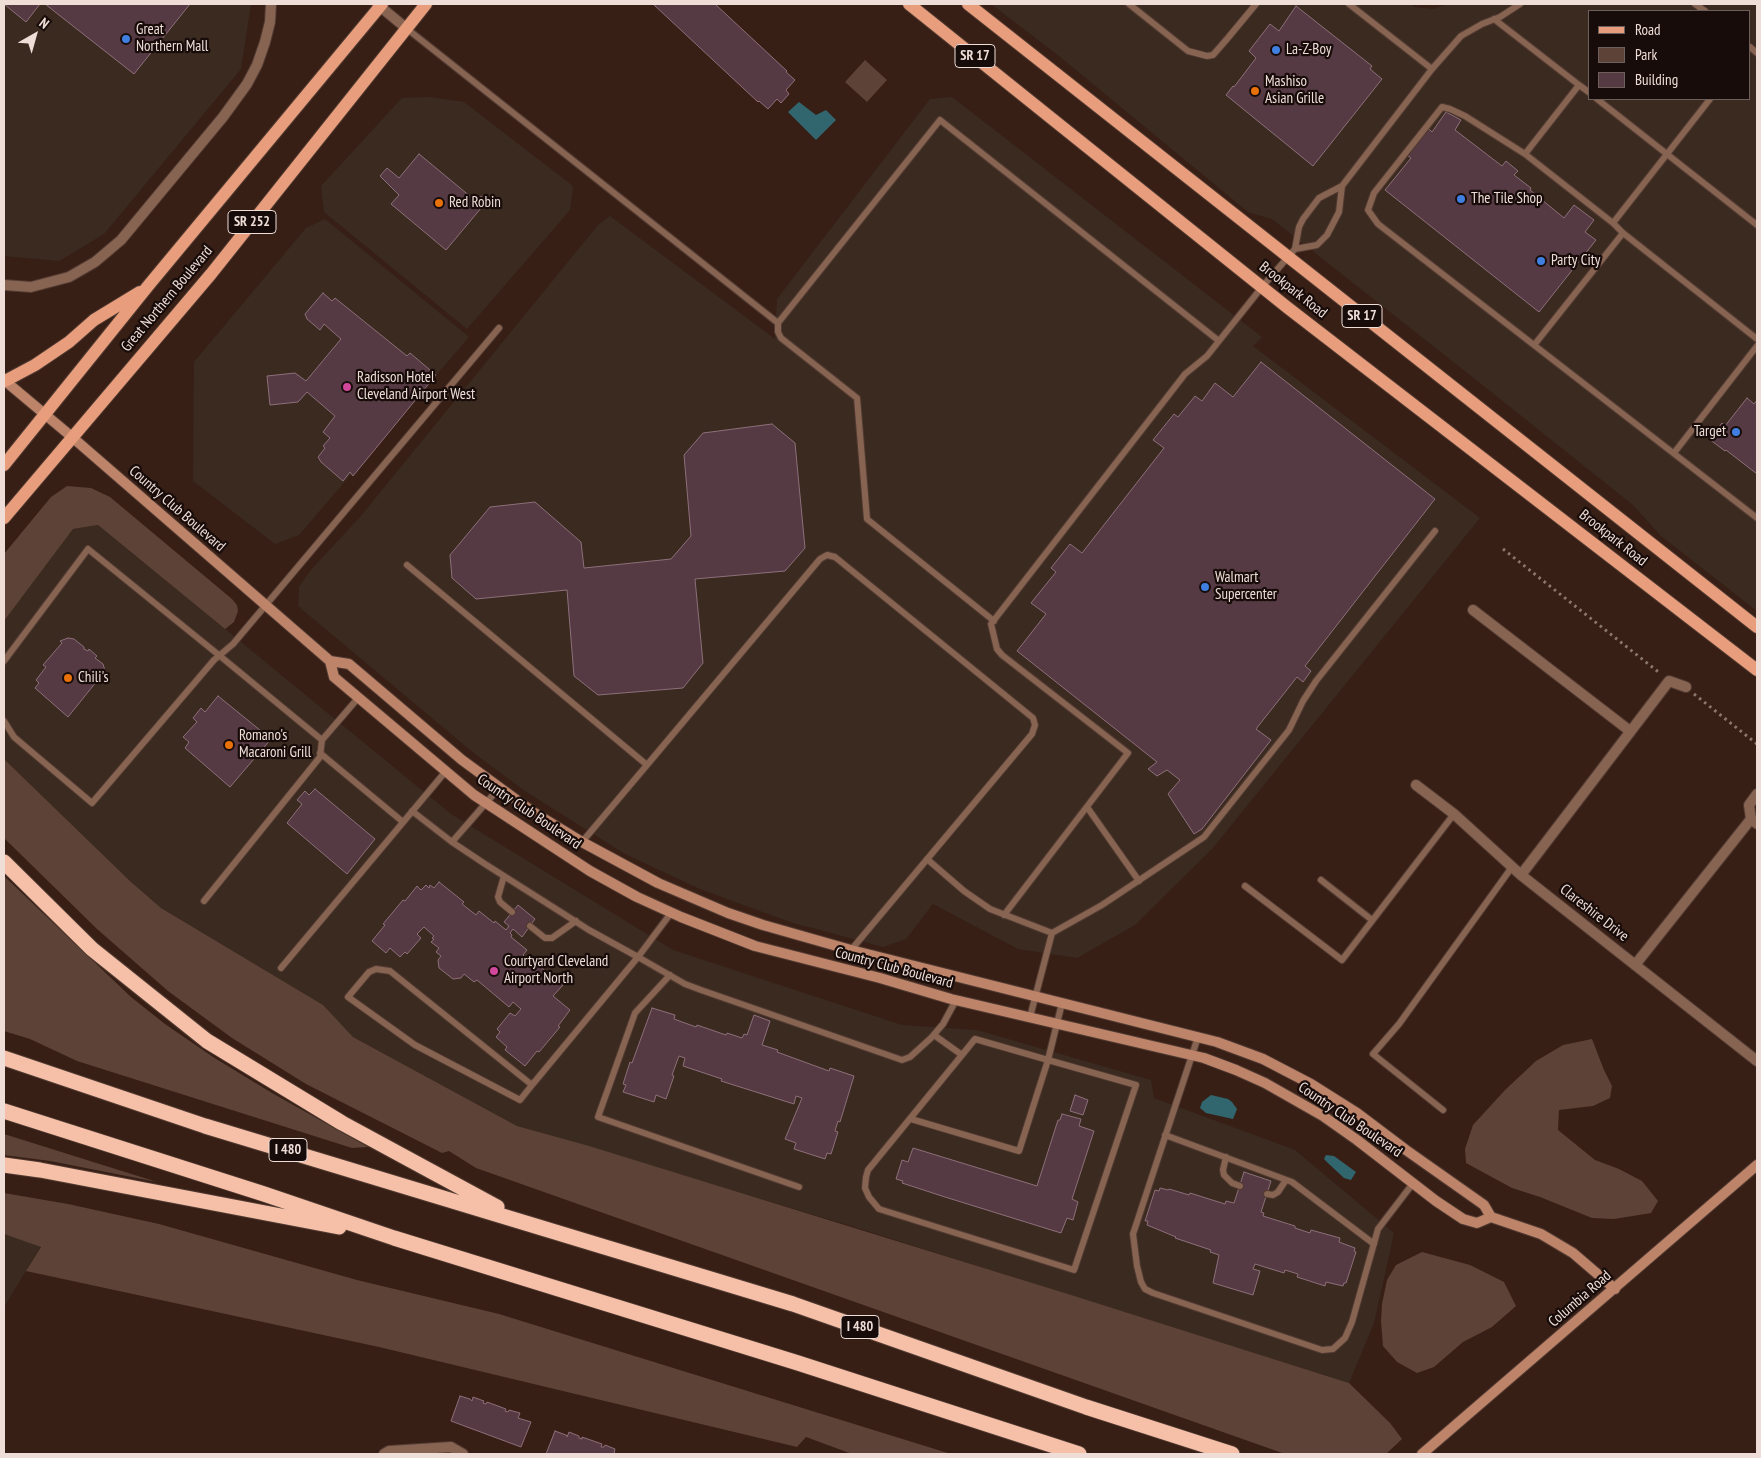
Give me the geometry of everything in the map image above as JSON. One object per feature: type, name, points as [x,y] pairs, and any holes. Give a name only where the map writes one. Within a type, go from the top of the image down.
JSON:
[{"type":"highway","points":[[4,862],[92,949],[207,1041],[342,1123],[527,1223]]},
{"type":"highway","name":"I 480","points":[[4,1058],[205,1126],[793,1304],[1086,1407],[1232,1454]]},
{"type":"highway","points":[[4,1111],[264,1194],[394,1238],[798,1363],[1078,1454]]},
{"type":"highway","points":[[4,1165],[394,1238]]},
{"type":"main road","name":"Great Northern Boulevard","points":[[4,465],[148,286],[380,4]]},
{"type":"main road","name":"Great Northern Boulevard","points":[[4,518],[211,274],[426,4]]},
{"type":"main road","name":"Brookpark Road","points":[[909,4],[1262,287],[1757,670]]},
{"type":"main road","name":"Brookpark Road","points":[[968,4],[1292,253],[1757,626]]},
{"type":"main road","points":[[4,381],[35,365],[69,342],[94,320],[148,286]]},
{"type":"street","points":[[4,285],[31,287],[69,277],[95,262],[121,240],[223,117],[247,84],[257,65],[265,42],[270,22],[271,4]]},
{"type":"street","points":[[380,4],[406,28]]},
{"type":"street","name":"Country Club Boulevard","points":[[4,381],[72,437],[330,661],[349,664],[462,760],[533,812],[582,842],[658,882],[728,913],[851,950],[1217,1042],[1263,1059],[1311,1084],[1357,1112],[1406,1150],[1484,1205],[1491,1217]]},
{"type":"street","points":[[1474,610],[1630,731]]},
{"type":"street","name":"Country Club Boulevard","points":[[330,661],[334,677],[486,803],[590,872],[637,897],[755,946],[956,1000],[1192,1055],[1236,1070],[1296,1100],[1357,1140],[1414,1182],[1436,1201],[1463,1218],[1476,1223],[1491,1217],[1541,1234],[1573,1254],[1615,1289]]},
{"type":"street","points":[[1521,875],[1669,681],[1686,687]]},
{"type":"street","name":"Clareshire Drive","points":[[1416,785],[1454,814],[1521,875],[1754,1058]]},
{"type":"street","points":[[1635,965],[1754,822],[1749,805],[1757,794]]},
{"type":"street","points":[[1754,1058],[1757,1047]]},
{"type":"street","name":"Columbia Road","points":[[1425,1452],[1757,1165]]},
{"type":"street","points":[[384,1454],[389,1451],[451,1447],[463,1454]]},
{"type":"lane","points":[[1129,4],[1188,51],[1207,56],[1213,55],[1256,4]]},
{"type":"lane","points":[[1349,4],[1432,69]]},
{"type":"lane","points":[[1004,915],[1128,753],[1002,655],[997,649],[993,638],[991,624],[1185,374],[1207,356],[1292,253],[1299,227],[1319,198],[1342,186],[1432,69],[1461,36],[1520,4]]},
{"type":"lane","points":[[1494,19],[1588,92]]},
{"type":"lane","points":[[406,28],[778,323]]},
{"type":"lane","points":[[1525,154],[1579,85]]},
{"type":"lane","points":[[1598,100],[1757,226]]},
{"type":"lane","points":[[1613,223],[1709,100]]},
{"type":"lane","points":[[1757,339],[1525,154],[1465,116],[1450,109],[1442,108],[1374,193],[1368,210],[1378,224],[1757,518]]},
{"type":"lane","points":[[994,621],[867,518],[856,398],[781,338],[778,332],[778,323],[940,120],[1219,341]]},
{"type":"lane","points":[[1292,253],[1318,245],[1327,235],[1339,212],[1342,186]]},
{"type":"lane","points":[[1535,344],[1623,233]]},
{"type":"lane","points":[[4,721],[14,737],[92,803],[214,660],[233,644],[499,328]]},
{"type":"lane","points":[[1674,453],[1757,346]]},
{"type":"lane","points":[[1030,1017],[1052,933],[1102,906],[1204,837],[1289,730],[1303,701],[1316,681],[1435,531]]},
{"type":"lane","points":[[4,661],[88,549],[322,740]]},
{"type":"lane","points":[[582,842],[820,559],[827,554],[835,557],[1033,718],[1034,725],[1032,734],[851,950]]},
{"type":"lane","points":[[407,565],[647,765]]},
{"type":"lane","points":[[204,901],[320,757],[322,740],[358,697]]},
{"type":"lane","points":[[320,753],[403,822]]},
{"type":"lane","points":[[281,968],[446,771]]},
{"type":"lane","points":[[452,842],[499,788]]},
{"type":"lane","points":[[1087,807],[1139,881]]},
{"type":"lane","points":[[412,811],[452,842],[504,876],[576,921],[670,975],[701,990],[902,1060],[910,1057],[934,1035],[943,1024],[956,1000]]},
{"type":"lane","points":[[1245,886],[1342,960],[1454,814]]},
{"type":"lane","points":[[927,859],[964,891],[990,909],[1052,933]]},
{"type":"lane","points":[[1443,1110],[1373,1054],[1399,1024],[1512,867]]},
{"type":"lane","points":[[504,876],[498,897],[500,902],[512,912]]},
{"type":"lane","points":[[1321,880],[1372,920]]},
{"type":"lane","points":[[532,1086],[390,971],[376,969],[369,972],[348,997],[415,1045],[520,1100],[532,1086],[638,956],[671,912]]},
{"type":"lane","points":[[530,926],[545,938],[552,938],[576,921]]},
{"type":"lane","points":[[670,975],[636,1013],[598,1117],[800,1187]]},
{"type":"lane","points":[[911,1119],[1019,1151],[1048,1060],[1062,1002]]},
{"type":"lane","points":[[934,1035],[962,1055]]},
{"type":"lane","points":[[1198,1037],[1132,1234],[1141,1282],[1145,1289],[1322,1350],[1333,1349],[1345,1338],[1352,1322],[1378,1229],[1414,1182]]},
{"type":"lane","points":[[975,1040],[1048,1060],[1136,1084],[1074,1270],[879,1209],[874,1204],[865,1188],[868,1170],[975,1040]]},
{"type":"lane","points":[[1165,1135],[1292,1182],[1374,1244]]},
{"type":"lane","points":[[1226,1157],[1223,1170],[1224,1175],[1232,1184],[1240,1186]]},
{"type":"lane","points":[[1267,1194],[1274,1195],[1286,1180]]},
{"type":"path","points":[[1503,549],[1669,681]]},
{"type":"path","points":[[1686,687],[1757,744]]},
{"type":"shaded area","points":[[4,4],[251,4],[241,69],[104,234],[59,261],[4,256]]},
{"type":"shaded area","points":[[991,4],[1410,4],[1415,7],[1433,9],[1448,4],[1757,4],[1757,611],[1661,536],[1633,505],[1272,219],[1248,212],[1059,56]]},
{"type":"shaded area","points":[[429,97],[464,102],[573,186],[570,210],[467,329],[324,212],[321,186],[402,98]]},
{"type":"shaded area","points":[[952,97],[1262,337],[1253,346],[1480,518],[1212,849],[1135,925],[1077,958],[1018,949],[933,904],[906,939],[883,947],[790,922],[700,889],[625,854],[525,791],[475,754],[298,606],[299,587],[310,571],[360,517],[598,225],[610,216],[775,339],[777,299],[930,99]]},
{"type":"shaded area","points":[[325,219],[469,337],[299,535],[275,544],[193,481],[194,362],[306,228]]},
{"type":"shaded area","points":[[98,525],[451,814],[673,950],[902,1025],[977,1030],[1151,1080],[1154,1098],[1295,1150],[1394,1233],[1374,1323],[1349,1383],[851,1226],[517,1126],[353,1037],[322,1005],[161,908],[130,881],[4,759],[4,621],[73,529]]},
{"type":"shaded area","points":[[4,1234],[41,1246],[4,1307]]},
{"type":"green space","points":[[865,60],[887,80],[867,102],[845,82]]},
{"type":"green space","points":[[67,486],[91,488],[110,497],[232,599],[237,605],[238,611],[234,622],[225,629],[98,525],[73,529],[4,621],[4,554],[51,497]]},
{"type":"green space","points":[[4,759],[130,881],[161,908],[323,1005],[353,1037],[517,1126],[589,1146],[1349,1383],[1390,1423],[1402,1439],[1386,1454],[1285,1454],[476,1168],[449,1151],[442,1153],[306,1084],[232,1038],[168,991],[97,929],[4,838]]},
{"type":"green space","points":[[4,876],[131,997],[165,1024],[213,1057],[272,1093],[368,1147],[352,1148],[77,1061],[30,1039],[4,1031]]},
{"type":"green space","points":[[1592,1039],[1612,1086],[1610,1098],[1593,1106],[1559,1110],[1558,1130],[1595,1160],[1619,1169],[1642,1181],[1658,1201],[1651,1213],[1614,1219],[1592,1218],[1512,1188],[1466,1163],[1465,1149],[1473,1125],[1505,1090],[1536,1061],[1563,1045]]},
{"type":"green space","points":[[4,1134],[157,1182],[50,1161],[4,1155]]},
{"type":"green space","points":[[4,1193],[68,1204],[159,1224],[357,1280],[499,1314],[951,1454],[852,1454],[806,1437],[797,1447],[379,1347],[26,1271],[41,1247],[4,1234]]},
{"type":"green space","points":[[1422,1252],[1470,1265],[1504,1282],[1516,1306],[1492,1327],[1463,1342],[1434,1367],[1417,1373],[1397,1362],[1383,1346],[1381,1321],[1387,1280],[1396,1265]]},
{"type":"water","points":[[799,102],[816,115],[826,110],[836,120],[816,140],[788,112]]},
{"type":"water","points":[[1211,1095],[1228,1099],[1232,1102],[1237,1109],[1233,1119],[1206,1113],[1200,1108],[1202,1102]]},
{"type":"water","points":[[1326,1155],[1334,1156],[1356,1172],[1351,1180],[1344,1178],[1324,1159]]},
{"type":"building","points":[[4,4],[40,4],[26,22]]},
{"type":"building","name":"Great Northern Mall","points":[[45,4],[190,4],[134,74]]},
{"type":"building","points":[[653,4],[715,4],[795,80],[786,90],[789,94],[781,103],[777,99],[768,109],[758,102]]},
{"type":"building","points":[[1296,6],[1372,66],[1370,69],[1382,79],[1313,166],[1226,95],[1256,58],[1249,51],[1270,24],[1279,31]]},
{"type":"building","points":[[1446,112],[1461,120],[1455,130],[1502,166],[1506,161],[1518,171],[1514,175],[1564,218],[1574,205],[1594,220],[1585,232],[1596,240],[1539,312],[1385,190],[1411,158],[1407,155],[1428,128],[1432,132]]},
{"type":"building","name":"Red Robin","points":[[419,154],[477,202],[481,196],[487,201],[446,250],[391,204],[399,195],[380,176],[387,168],[399,178]]},
{"type":"building","name":"Radisson Hotel Cleveland Airport West","points":[[323,293],[332,301],[335,298],[407,356],[410,353],[436,375],[353,476],[350,472],[343,481],[321,462],[318,457],[325,448],[323,446],[330,438],[323,432],[335,416],[307,392],[298,402],[270,405],[267,376],[295,373],[306,381],[341,339],[324,324],[320,330],[307,319],[305,314]]},
{"type":"building","name":"Walmart Supercenter","points":[[1261,362],[1435,499],[1305,666],[1311,671],[1303,682],[1297,677],[1256,729],[1271,740],[1202,829],[1194,834],[1168,794],[1180,780],[1167,770],[1157,776],[1148,769],[1157,762],[1017,651],[1046,614],[1031,603],[1056,572],[1051,568],[1070,544],[1082,553],[1164,448],[1153,440],[1174,414],[1178,417],[1195,396],[1202,401],[1215,383],[1233,397]]},
{"type":"building","name":"Target","points":[[1747,398],[1754,404],[1757,400],[1757,474],[1709,439],[1722,423],[1725,426]]},
{"type":"building","points":[[772,424],[795,443],[805,548],[785,571],[695,579],[703,663],[683,688],[598,695],[574,676],[567,590],[476,599],[452,578],[450,555],[490,507],[535,502],[581,542],[584,568],[671,559],[691,536],[684,455],[703,433]]},
{"type":"building","points":[[68,638],[74,639],[84,649],[88,651],[89,649],[97,656],[95,658],[103,664],[105,671],[68,717],[35,688],[39,683],[36,680],[46,667],[43,665],[62,643],[60,641]]},
{"type":"building","points":[[218,696],[271,739],[230,787],[185,748],[189,742],[183,737],[197,722],[193,718],[201,708],[205,712]]},
{"type":"building","points":[[315,789],[375,839],[347,874],[287,823],[302,804],[297,800],[305,791],[309,795]]},
{"type":"building","name":"Courtyard Cleveland Airport North","points":[[439,882],[464,902],[462,904],[476,915],[479,911],[506,930],[509,926],[504,922],[518,905],[535,919],[522,937],[513,929],[510,933],[511,937],[527,950],[523,955],[563,985],[553,996],[570,1010],[558,1026],[560,1027],[525,1066],[505,1050],[507,1047],[496,1037],[500,1032],[497,1029],[510,1013],[515,1016],[521,1009],[513,1002],[509,1007],[477,980],[474,982],[464,974],[461,978],[453,979],[439,968],[438,960],[441,956],[436,952],[439,948],[431,942],[434,936],[424,927],[417,934],[421,938],[407,954],[405,952],[400,957],[390,948],[386,953],[372,941],[385,925],[383,924],[417,886],[421,890],[426,885],[429,888],[430,885],[434,888]]},
{"type":"building","points":[[652,1008],[675,1015],[674,1019],[696,1027],[697,1025],[726,1035],[727,1033],[742,1038],[744,1034],[747,1035],[754,1015],[770,1021],[762,1045],[829,1071],[830,1068],[854,1076],[840,1122],[838,1121],[835,1131],[838,1132],[831,1154],[827,1153],[825,1159],[794,1149],[796,1143],[785,1139],[802,1098],[796,1096],[794,1104],[721,1081],[722,1079],[683,1066],[685,1058],[679,1056],[666,1099],[656,1095],[654,1102],[623,1092],[626,1085],[623,1084],[630,1062],[632,1063]]},
{"type":"building","points":[[1075,1095],[1088,1100],[1083,1115],[1070,1111]]},
{"type":"building","points":[[1062,1114],[1081,1119],[1079,1126],[1094,1131],[1072,1199],[1078,1202],[1073,1220],[1067,1218],[1061,1233],[902,1183],[903,1181],[896,1179],[902,1160],[908,1162],[913,1148],[1037,1186],[1058,1120],[1060,1120]]},
{"type":"building","points":[[1244,1172],[1271,1181],[1261,1212],[1264,1213],[1263,1216],[1310,1233],[1311,1230],[1340,1238],[1339,1242],[1355,1248],[1354,1251],[1356,1252],[1346,1283],[1343,1286],[1326,1282],[1325,1286],[1297,1277],[1298,1274],[1285,1270],[1284,1273],[1255,1264],[1253,1269],[1260,1271],[1253,1295],[1213,1283],[1219,1255],[1210,1252],[1211,1250],[1175,1238],[1147,1225],[1148,1221],[1145,1221],[1155,1190],[1159,1191],[1160,1188],[1169,1189],[1189,1195],[1190,1193],[1225,1204],[1226,1201],[1234,1203]]},
{"type":"building","points":[[460,1396],[472,1401],[473,1397],[484,1401],[483,1403],[486,1404],[487,1402],[506,1409],[505,1411],[508,1412],[509,1410],[520,1413],[518,1418],[531,1422],[521,1447],[451,1421]]},
{"type":"building","points":[[555,1431],[567,1437],[569,1432],[579,1436],[579,1438],[582,1439],[582,1437],[602,1444],[601,1447],[605,1445],[615,1449],[614,1454],[546,1454]]},
{"type":"place","name":"Great Northern Mall","points":[[126,39]]},
{"type":"place","name":"La-Z-Boy","points":[[1276,50]]},
{"type":"place","name":"Mashiso Asian Grille","points":[[1255,91]]},
{"type":"place","name":"The Tile Shop","points":[[1461,199]]},
{"type":"place","name":"Red Robin","points":[[439,203]]},
{"type":"place","name":"Party City","points":[[1541,261]]},
{"type":"place","name":"Radisson Hotel Cleveland Airport West","points":[[347,387]]},
{"type":"place","name":"Target","points":[[1736,432]]},
{"type":"place","name":"Walmart Supercenter","points":[[1205,587]]},
{"type":"place","name":"Chili's","points":[[68,678]]},
{"type":"place","name":"Romano's Macaroni Grill","points":[[229,745]]},
{"type":"place","name":"Courtyard Cleveland Airport North","points":[[494,971]]}]
